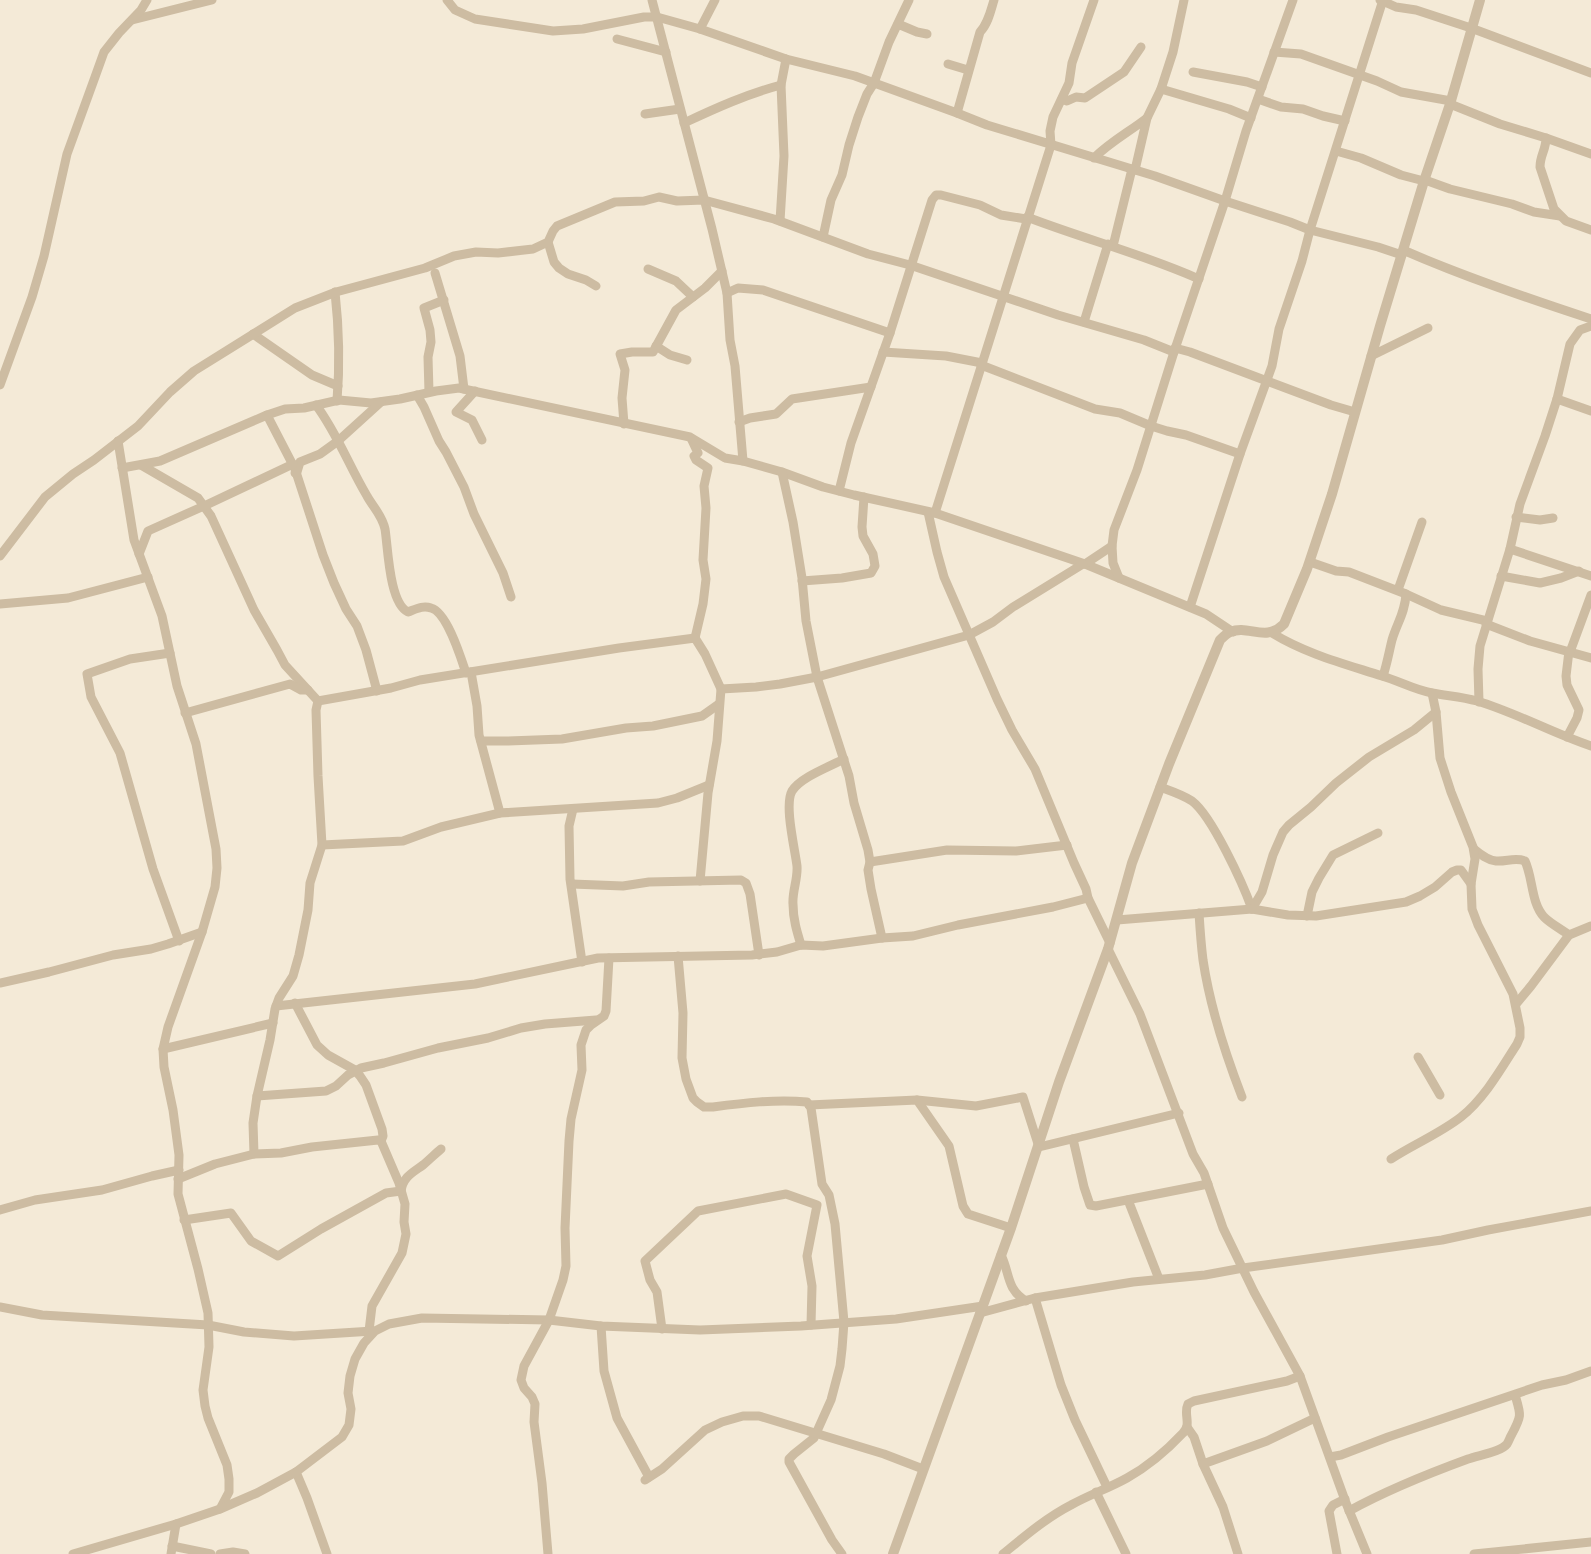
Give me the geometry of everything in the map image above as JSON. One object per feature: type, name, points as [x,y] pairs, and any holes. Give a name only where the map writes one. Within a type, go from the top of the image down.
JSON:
[{"type":"street","points":[[0,385],[26,314],[44,256],[67,154],[104,52],[141,10],[147,0]]},
{"type":"street","points":[[131,20],[212,0]]},
{"type":"street","points":[[447,0],[455,10],[475,19],[553,31],[583,29],[644,17],[656,17],[700,28],[786,59],[855,76],[986,125],[1191,188],[1225,202],[1310,230],[1403,253],[1461,275],[1591,319]]},
{"type":"street","points":[[652,0],[727,293],[743,461]]},
{"type":"street","points":[[700,28],[716,0]]},
{"type":"street","points":[[823,237],[831,200],[842,175],[858,117],[867,94],[874,83],[889,42],[909,0]]},
{"type":"street","points":[[957,113],[980,32],[983,30],[994,0]]},
{"type":"street","points":[[1094,0],[1072,63],[1069,83],[1052,117],[1051,145],[932,512],[937,552],[944,577],[969,635],[1012,730],[1035,769],[1086,889],[1088,898],[1140,1014],[1193,1154],[1204,1173],[1224,1228],[1254,1292],[1300,1376],[1349,1511],[1367,1554]]},
{"type":"street","points":[[1084,322],[1111,245],[1134,170],[1147,118],[1161,89],[1173,52],[1184,0]]},
{"type":"street","points":[[1119,578],[1114,569],[1112,546],[1114,530],[1137,470],[1251,118],[1293,0]]},
{"type":"street","points":[[1190,607],[1240,454],[1272,366],[1279,329],[1302,261],[1382,0],[1396,7],[1416,10],[1471,28],[1591,73]]},
{"type":"street","points":[[1272,633],[1284,624],[1310,562],[1480,0]]},
{"type":"street","points":[[898,24],[927,34]]},
{"type":"street","points":[[617,39],[666,52]]},
{"type":"street","points":[[1062,99],[1067,101],[1076,97],[1084,98],[1124,72],[1140,47]]},
{"type":"street","points":[[1274,52],[1301,54],[1390,86],[1401,92],[1450,103],[1500,124],[1591,154]]},
{"type":"street","points":[[780,221],[784,156],[781,84],[786,59]]},
{"type":"street","points":[[948,64],[968,70]]},
{"type":"street","points":[[1193,72],[1247,82],[1262,87]]},
{"type":"street","points":[[684,123],[720,106],[781,84]]},
{"type":"street","points":[[1161,89],[1228,109],[1251,118]]},
{"type":"street","points":[[1258,99],[1345,121]]},
{"type":"street","points":[[644,114],[680,109]]},
{"type":"street","points":[[1094,158],[1106,145],[1147,118]]},
{"type":"street","points":[[1546,138],[1546,146],[1540,161],[1540,167],[1554,209],[1566,221],[1591,230]]},
{"type":"street","points":[[1336,151],[1360,158],[1401,175],[1484,196],[1534,212],[1560,216]]},
{"type":"street","points":[[839,491],[851,443],[890,333],[932,200],[936,195],[980,205],[1001,215],[1026,218],[1111,245],[1180,270],[1199,279]]},
{"type":"street","points":[[0,556],[45,497],[138,426],[170,392],[194,371],[295,308],[336,292],[424,268],[454,256],[476,252],[498,253],[533,249],[548,242],[557,226],[615,202],[644,201],[659,197],[677,201],[704,200],[780,221],[841,245],[1002,295],[1058,315],[1175,350],[1190,352],[1331,405],[1355,412]]},
{"type":"street","points":[[548,242],[554,262],[559,268],[596,286]]},
{"type":"street","points":[[648,269],[676,281],[693,297]]},
{"type":"street","points":[[624,424],[622,398],[625,370],[620,354],[653,352],[676,310],[705,288],[722,271]]},
{"type":"street","points":[[435,273],[460,356],[464,389]]},
{"type":"street","points":[[727,293],[738,288],[763,290],[890,333]]},
{"type":"street","points":[[336,292],[339,328],[337,401]]},
{"type":"street","points":[[429,392],[428,357],[431,342],[424,308],[444,300]]},
{"type":"street","points":[[1479,702],[1478,669],[1480,646],[1510,549],[1516,517],[1557,399],[1570,344],[1580,330],[1591,326]]},
{"type":"street","points":[[1371,356],[1428,328]]},
{"type":"street","points":[[253,334],[312,374],[338,386]]},
{"type":"street","points":[[656,346],[670,355],[687,360]]},
{"type":"street","points":[[883,352],[946,356],[981,364],[1095,409],[1120,413],[1151,426],[1186,435],[1240,454]]},
{"type":"street","points":[[739,422],[750,418],[776,414],[792,399],[871,387]]},
{"type":"street","points":[[122,468],[160,461],[285,409],[304,408],[337,401],[382,402],[459,388],[690,437],[725,458],[782,472],[839,491],[932,512],[1084,564],[1206,614],[1233,632]]},
{"type":"street","points":[[475,391],[456,412],[472,420],[482,440]]},
{"type":"street","points":[[417,395],[464,487],[474,514],[503,573],[512,597]]},
{"type":"street","points":[[1557,399],[1591,411]]},
{"type":"street","points":[[139,554],[148,531],[294,470],[300,462],[320,454],[338,441],[382,402]]},
{"type":"street","points":[[316,405],[328,422],[368,497],[378,510],[385,528],[387,559],[395,592],[403,608],[408,612],[421,607],[430,607],[438,611],[453,636],[469,673],[481,741],[500,813]]},
{"type":"street","points":[[267,415],[294,470],[334,583],[346,609],[357,626],[378,691]]},
{"type":"street","points":[[690,437],[698,453],[694,456],[696,460],[708,468],[704,486],[706,508],[703,560],[706,579],[703,604],[695,638],[705,654],[721,689],[717,741],[709,785],[700,881]]},
{"type":"street","points":[[118,441],[134,540],[162,616],[177,686],[196,744],[216,848],[216,887],[168,1027],[163,1049],[164,1067],[173,1110],[179,1156],[178,1194],[208,1313],[209,1347],[203,1390],[205,1406],[227,1465],[229,1479],[229,1492],[220,1509]]},
{"type":"street","points":[[141,465],[198,498],[211,516],[254,610],[285,666],[318,701]]},
{"type":"street","points":[[782,472],[793,522],[806,620],[817,677],[844,759],[854,803],[868,850],[870,862],[868,870],[882,938]]},
{"type":"street","points":[[802,581],[842,578],[871,573],[875,566],[873,554],[863,536],[862,527],[864,497]]},
{"type":"street","points":[[1516,517],[1540,520],[1553,518]]},
{"type":"street","points":[[1399,587],[1422,522]]},
{"type":"street","points":[[721,689],[780,684],[817,677],[969,635],[993,622],[1013,607],[1112,546]]},
{"type":"street","points":[[1510,549],[1591,576]]},
{"type":"street","points":[[1310,562],[1336,571],[1349,572],[1441,610],[1487,623],[1530,640],[1591,658]]},
{"type":"street","points":[[1501,576],[1540,583],[1579,571]]},
{"type":"street","points":[[0,604],[68,598],[148,576]]},
{"type":"street","points":[[1383,676],[1390,656],[1392,640],[1403,614],[1406,594]]},
{"type":"street","points":[[1567,738],[1579,710],[1566,676],[1570,652],[1591,595]]},
{"type":"street","points":[[893,1554],[1011,1228],[1059,1082],[1109,946],[1132,863],[1160,787],[1220,640],[1228,633],[1233,632],[1272,633],[1285,641],[1338,663],[1432,693],[1458,696],[1479,702],[1521,716],[1567,738],[1591,746]]},
{"type":"street","points":[[318,701],[378,691],[420,680],[619,648],[695,638]]},
{"type":"street","points":[[170,653],[130,658],[87,674],[91,697],[120,753],[153,869],[180,941]]},
{"type":"street","points":[[186,713],[290,684],[301,690],[308,690]]},
{"type":"street","points":[[1391,1159],[1460,1118],[1478,1101],[1520,1037],[1513,994],[1478,925],[1472,909],[1471,884],[1475,859],[1474,849],[1451,792],[1440,758],[1436,712],[1432,693]]},
{"type":"street","points":[[254,1154],[253,1123],[257,1096],[276,1006],[293,976],[299,955],[307,919],[310,883],[322,845],[316,710],[318,701]]},
{"type":"street","points":[[481,741],[508,742],[562,739],[626,728],[653,726],[702,716],[719,704]]},
{"type":"street","points":[[1252,909],[1262,892],[1283,832],[1289,825],[1368,757],[1414,730],[1436,712]]},
{"type":"street","points":[[801,945],[795,928],[792,902],[797,868],[788,804],[791,793],[796,786],[807,778],[844,759]]},
{"type":"street","points":[[322,845],[403,841],[448,825],[500,813],[658,803],[677,798],[709,785]]},
{"type":"street","points":[[1160,787],[1185,797],[1198,807],[1211,826],[1246,890],[1252,909]]},
{"type":"street","points":[[573,809],[570,826],[570,879],[582,962]]},
{"type":"street","points":[[1307,916],[1312,892],[1318,878],[1333,855],[1378,833]]},
{"type":"street","points":[[870,862],[947,850],[1016,851],[1067,845]]},
{"type":"street","points":[[1474,849],[1488,860],[1520,859],[1525,861],[1535,899],[1542,915],[1569,935]]},
{"type":"street","points":[[1116,920],[1252,909],[1288,915],[1335,914],[1406,902],[1420,896],[1457,870],[1461,870],[1471,884]]},
{"type":"street","points":[[572,884],[623,886],[649,882],[741,880],[746,884],[754,908],[759,955]]},
{"type":"street","points":[[276,1006],[474,984],[598,958],[759,955],[801,945],[823,946],[913,936],[1088,898]]},
{"type":"street","points":[[1199,913],[1208,989],[1226,1056],[1242,1097]]},
{"type":"street","points":[[1516,1004],[1569,935],[1591,926]]},
{"type":"street","points":[[0,982],[49,972],[113,954],[151,949],[180,941],[202,932]]},
{"type":"street","points":[[678,956],[683,1013],[682,1058],[686,1079],[693,1098],[704,1107],[781,1101],[807,1102],[809,1105],[917,1100],[976,1106],[1023,1098],[1039,1147]]},
{"type":"street","points":[[548,1554],[542,1479],[534,1422],[534,1404],[532,1397],[520,1380],[524,1366],[549,1320],[566,1266],[564,1228],[569,1141],[571,1119],[582,1070],[581,1045],[586,1030],[604,1016],[606,1011],[609,958]]},
{"type":"street","points":[[73,1554],[176,1524],[220,1509],[257,1493],[296,1472],[342,1437],[349,1425],[351,1409],[348,1393],[350,1376],[359,1351],[372,1331],[372,1306],[402,1253],[406,1234],[404,1222],[405,1204],[381,1141],[383,1136],[382,1129],[366,1085],[355,1070],[328,1055],[317,1045],[295,1003]]},
{"type":"street","points":[[257,1096],[326,1091],[336,1086],[355,1070],[438,1048],[488,1038],[521,1028],[598,1020]]},
{"type":"street","points":[[163,1049],[274,1022]]},
{"type":"street","points":[[1418,1057],[1440,1095]]},
{"type":"street","points":[[917,1100],[949,1146],[963,1206],[968,1214],[1011,1228]]},
{"type":"street","points":[[809,1105],[822,1184],[829,1195],[835,1224],[844,1322],[840,1366],[831,1400],[811,1441],[789,1459],[789,1462],[832,1540],[842,1554]]},
{"type":"street","points":[[1039,1147],[1179,1114]]},
{"type":"street","points":[[1073,1139],[1090,1205],[1096,1206],[1208,1184]]},
{"type":"street","points":[[0,1210],[35,1200],[102,1190],[152,1176],[179,1174],[254,1154],[381,1141]]},
{"type":"street","points":[[401,1191],[402,1185],[409,1174],[440,1149]]},
{"type":"street","points":[[184,1220],[231,1213],[251,1241],[278,1256],[321,1229],[386,1193],[401,1191]]},
{"type":"street","points":[[662,1329],[657,1292],[650,1280],[645,1261],[698,1211],[786,1194],[817,1205],[807,1256],[812,1286],[811,1325]]},
{"type":"street","points":[[1128,1200],[1159,1279]]},
{"type":"street","points":[[0,1307],[42,1315],[208,1325],[244,1332],[294,1336],[372,1331],[389,1324],[422,1318],[549,1320],[601,1326],[700,1330],[811,1325],[896,1319],[982,1309],[1133,1282],[1205,1275],[1442,1240],[1591,1211]]},
{"type":"street","points":[[1001,1255],[1012,1288],[1016,1294],[1030,1299],[1075,1420],[1108,1488]]},
{"type":"street","points":[[601,1326],[604,1371],[613,1407],[622,1430],[647,1479],[662,1469],[704,1430],[743,1416],[759,1416],[816,1432],[923,1469]]},
{"type":"street","points":[[1330,1457],[1515,1394],[1591,1371]]},
{"type":"street","points":[[1003,1554],[1052,1515],[1096,1492],[1108,1488],[1144,1467],[1184,1432],[1188,1422],[1186,1408],[1188,1404],[1194,1401],[1287,1381],[1300,1376]]},
{"type":"street","points":[[1349,1511],[1372,1498],[1430,1473],[1478,1455],[1500,1450],[1507,1444],[1519,1422],[1520,1416],[1515,1394]]},
{"type":"street","points":[[1203,1464],[1267,1441],[1315,1418]]},
{"type":"street","points":[[1187,1427],[1194,1437],[1203,1464],[1223,1507],[1238,1554]]},
{"type":"street","points":[[296,1472],[328,1554]]},
{"type":"street","points":[[1096,1492],[1126,1554]]},
{"type":"street","points":[[1337,1554],[1329,1511],[1333,1505],[1345,1499]]},
{"type":"street","points":[[176,1524],[172,1550],[211,1554]]},
{"type":"street","points":[[1474,1554],[1591,1542]]},
{"type":"street","points":[[220,1554],[233,1552],[245,1554]]}]
